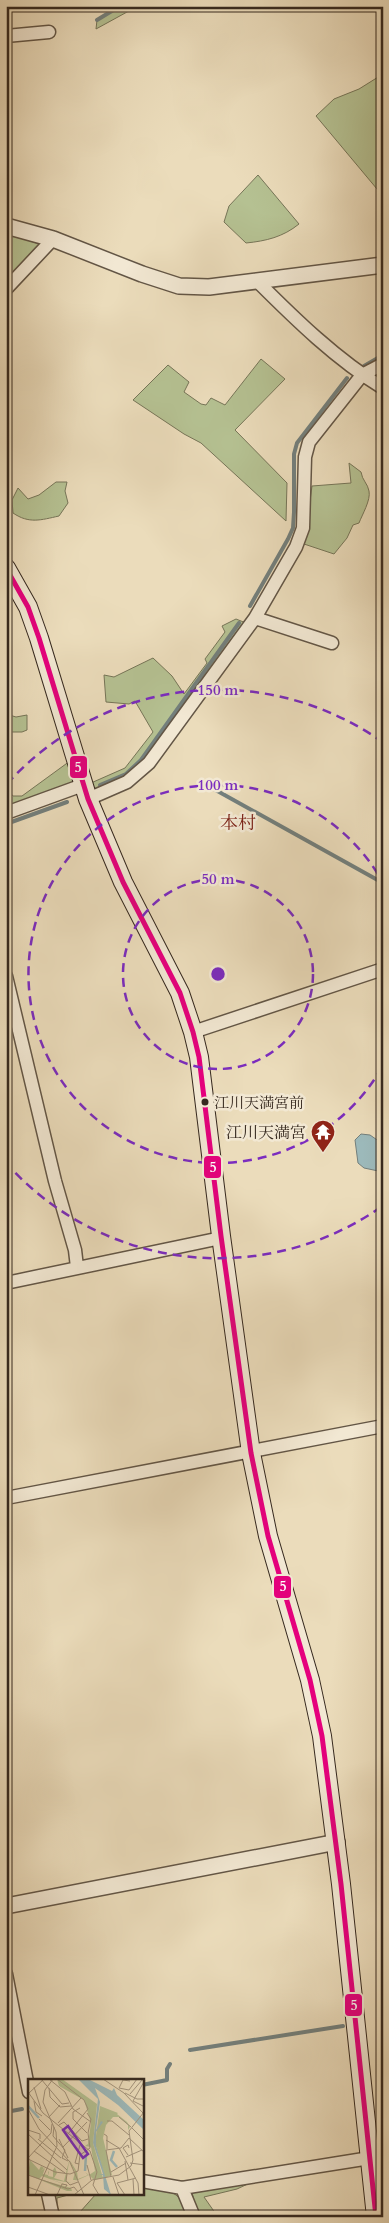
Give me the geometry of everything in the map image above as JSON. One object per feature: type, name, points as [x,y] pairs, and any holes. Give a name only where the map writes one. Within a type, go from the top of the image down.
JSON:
[{"type":"main road","points":[[6,568],[28,607],[39,638],[85,792],[123,882],[172,974],[193,1032],[199,1057],[252,1453],[268,1536],[310,1680],[320,1729],[337,1842],[376,2217]]},
{"type":"street","points":[[6,36],[50,32]]},
{"type":"street","points":[[6,226],[53,239],[142,274],[179,286],[209,287],[383,265]]},
{"type":"street","points":[[6,289],[53,239]]},
{"type":"street","points":[[257,282],[300,323],[362,376],[383,388]]},
{"type":"street","points":[[6,813],[127,782],[150,763],[255,618],[296,547],[303,528],[305,457],[309,442],[362,376],[383,364]]},
{"type":"street","points":[[255,618],[332,642]]},
{"type":"street","points":[[193,1032],[383,969]]},
{"type":"street","points":[[6,976],[55,1180],[75,1250],[77,1267]]},
{"type":"street","points":[[6,1283],[222,1238]]},
{"type":"street","points":[[6,1498],[252,1453],[383,1426]]},
{"type":"street","points":[[6,1906],[337,1842]]},
{"type":"street","points":[[6,1974],[28,2087]]},
{"type":"street","points":[[144,2180],[182,2188],[370,2158]]},
{"type":"street","points":[[182,2188],[194,2217]]},
{"type":"street","points":[[48,2196],[53,2217]]},
{"type":"green space","points":[[120,6],[138,6],[96,29],[97,20]]},
{"type":"green space","points":[[383,74],[382,195],[316,116],[334,99],[359,89]]},
{"type":"green space","points":[[258,175],[299,224],[274,238],[246,243],[224,222],[229,206]]},
{"type":"green space","points":[[6,232],[39,244],[39,249],[6,284]]},
{"type":"green space","points":[[261,359],[285,379],[235,430],[287,483],[286,521],[201,443],[133,400],[168,365],[189,382],[184,392],[201,404],[206,405],[211,398],[225,405]]},
{"type":"green space","points":[[349,463],[361,472],[369,491],[368,503],[359,523],[353,525],[347,538],[334,554],[304,544],[312,486],[351,483]]},
{"type":"green space","points":[[56,482],[67,482],[65,491],[68,503],[59,516],[41,520],[30,520],[13,513],[12,500],[18,488],[28,499],[39,495]]},
{"type":"green space","points":[[236,619],[246,623],[190,704],[132,774],[95,792],[91,783],[125,768],[153,732],[135,701],[129,704],[106,702],[104,675],[114,677],[153,658],[172,676],[184,694],[207,663],[205,659],[225,632],[222,626]]},
{"type":"green space","points":[[6,714],[16,717],[27,715],[27,730],[22,732],[6,732]]},
{"type":"green space","points":[[70,761],[76,782],[6,807],[6,788],[13,796],[22,796]]},
{"type":"green space","points":[[252,2182],[237,2189],[204,2197],[218,2217],[199,2217],[192,2193]]},
{"type":"green space","points":[[144,2186],[173,2193],[181,2201],[191,2217],[56,2217],[52,2196],[64,2196],[57,2198],[57,2207],[62,2215],[80,2212],[94,2196],[144,2196]]},
{"type":"water","points":[[361,1134],[370,1135],[383,1144],[383,1172],[364,1168],[358,1163],[355,1140]]},
{"type":"waterway","points":[[97,20],[120,6]]},
{"type":"waterway","points":[[364,366],[383,355]]},
{"type":"waterway","points":[[250,606],[293,528],[294,454],[297,443],[347,378]]},
{"type":"waterway","points":[[100,785],[126,774],[141,760],[239,623]]},
{"type":"waterway","points":[[212,788],[383,883]]},
{"type":"waterway","points":[[6,824],[67,802]]},
{"type":"waterway","points":[[381,1411],[383,1400]]},
{"type":"waterway","points":[[190,2050],[343,2026]]},
{"type":"waterway","points":[[144,2085],[167,2080],[167,2069],[170,2064]]},
{"type":"waterway","points":[[6,2112],[22,2109]]},
{"type":"transit line","name":"5","points":[[6,568],[28,607],[88,799],[123,882],[180,993],[199,1057],[251,1453],[268,1536],[310,1680],[322,1736],[341,1884],[376,2217]]},
{"type":"place","name":"江川天満宮前","points":[[205,1102]]},
{"type":"place","name":"江川天満宮","points":[[323,1153]]},
{"type":"district","name":"本村","points":[[238,823]]}]
